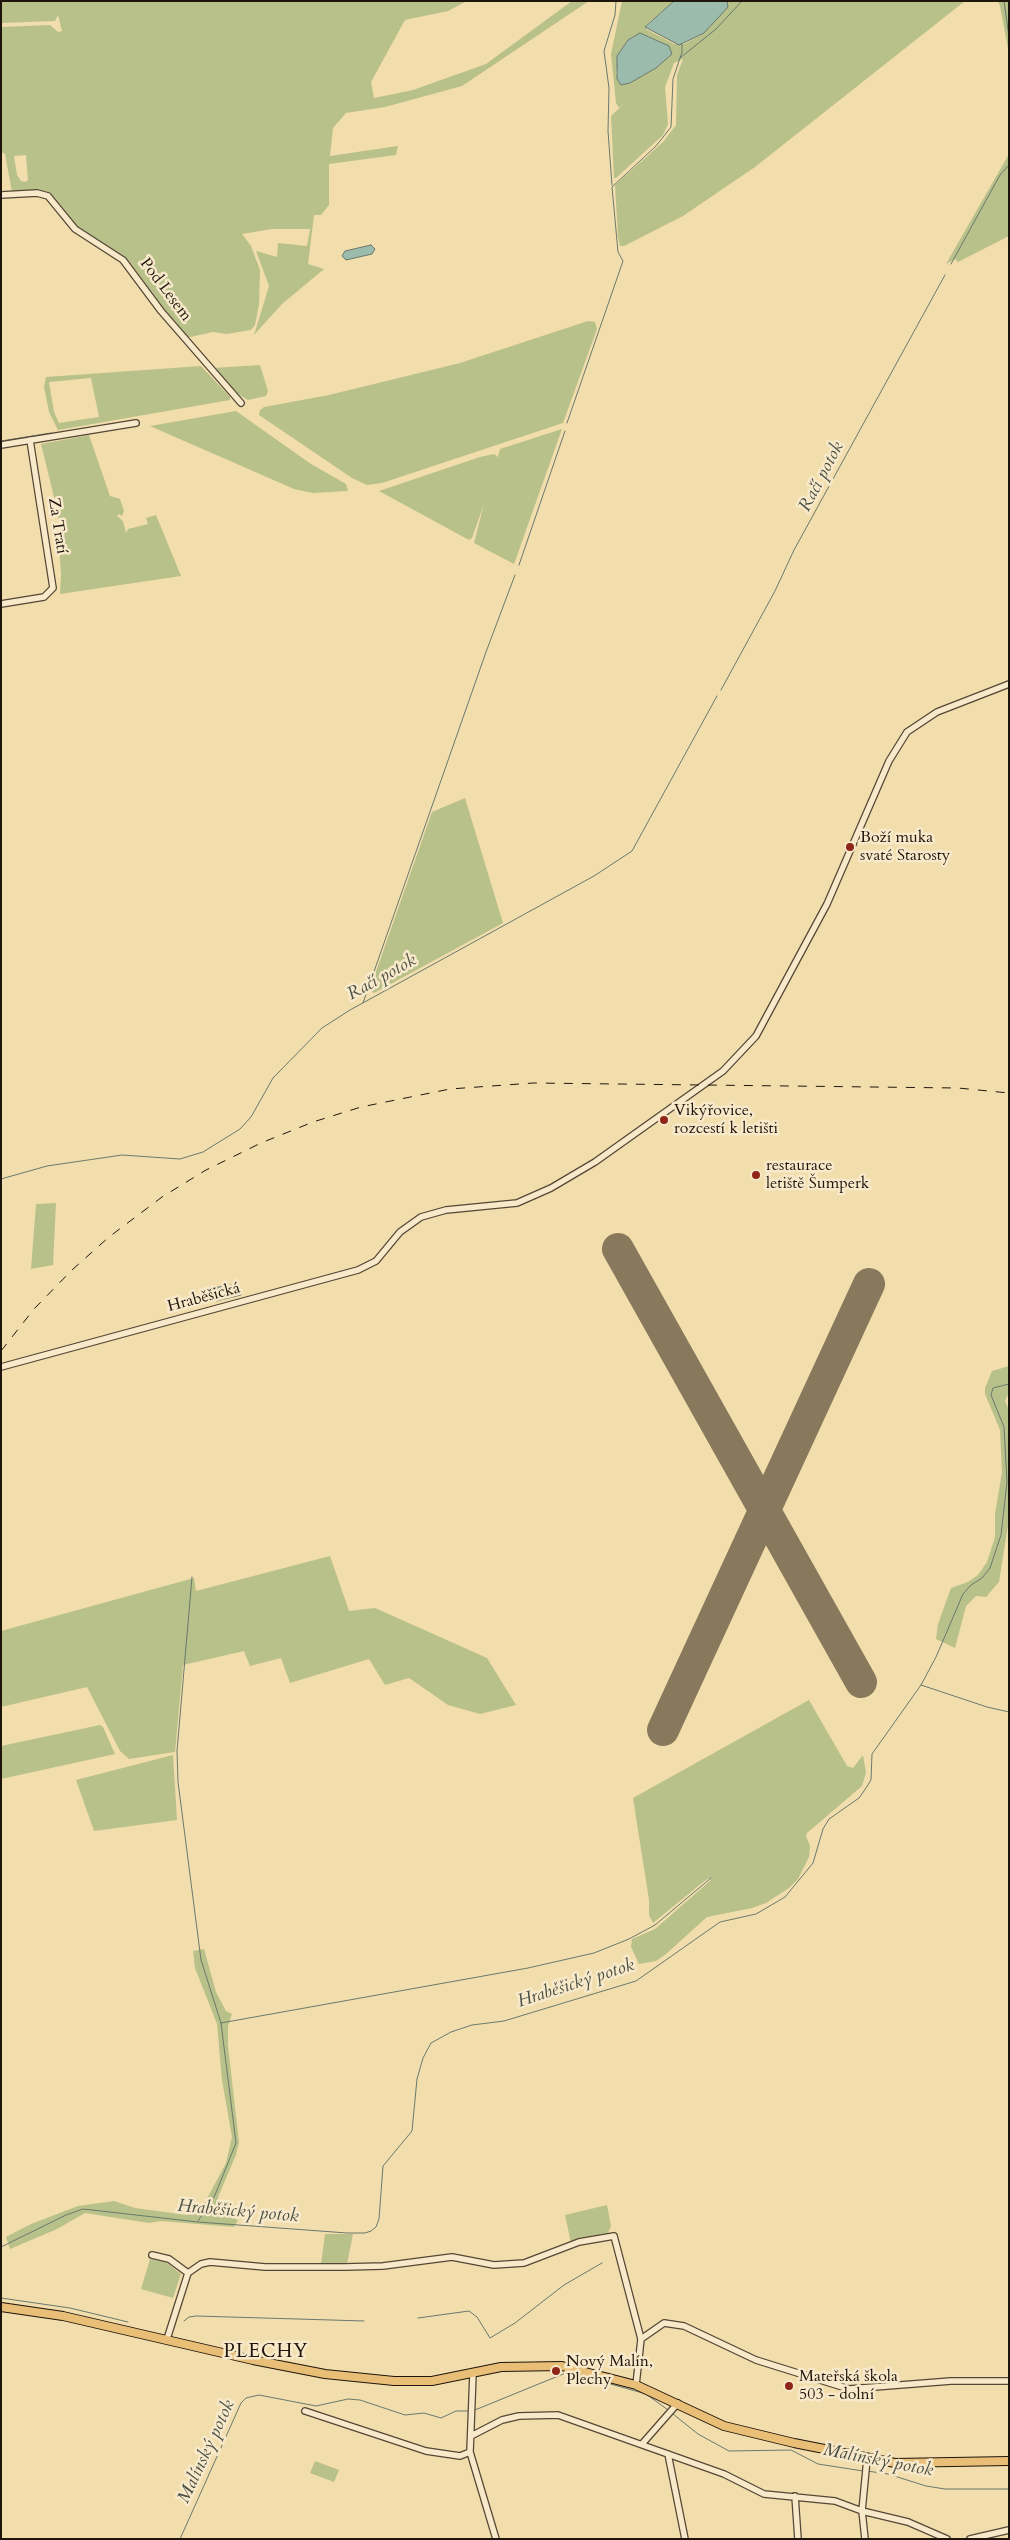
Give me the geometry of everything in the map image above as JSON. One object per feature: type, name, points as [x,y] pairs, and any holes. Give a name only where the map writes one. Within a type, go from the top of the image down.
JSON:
[{"type":"main road","points":[[1,2307],[64,2316],[253,2360],[326,2374],[394,2381],[432,2380],[501,2367],[562,2366],[636,2385],[673,2408],[758,2436],[868,2459],[922,2463],[1009,2461]]},
{"type":"street","name":"Pod Lesem","points":[[1,195],[38,193],[48,196],[75,229],[123,260],[161,311],[241,403]]},
{"type":"street","points":[[1,445],[136,422]]},
{"type":"street","name":"Za Tratí","points":[[1,604],[44,597],[53,588],[30,440]]},
{"type":"street","name":"Hraběšická","points":[[1,1367],[358,1270],[376,1261],[400,1232],[421,1217],[433,1213],[502,1206],[532,1198],[618,1146],[734,1062],[765,1022],[827,904],[900,742],[907,732],[927,717],[1009,684]]},
{"type":"street","points":[[167,2339],[188,2272],[201,2264],[210,2262],[265,2267],[384,2266],[452,2257],[494,2265],[524,2263],[579,2242],[614,2236],[641,2339],[636,2385]]},
{"type":"street","points":[[152,2255],[169,2259],[188,2272]]},
{"type":"street","points":[[641,2339],[664,2323],[684,2326],[756,2360],[850,2389],[951,2381],[1009,2381]]},
{"type":"street","points":[[473,2373],[470,2452],[496,2539]]},
{"type":"street","points":[[642,2444],[673,2408]]},
{"type":"street","points":[[305,2411],[426,2450],[460,2456],[470,2452]]},
{"type":"street","points":[[471,2436],[502,2420],[537,2414],[558,2416],[724,2474],[764,2494],[835,2501],[862,2511],[914,2524],[947,2539]]},
{"type":"street","points":[[668,2454],[685,2539]]},
{"type":"street","points":[[865,2539],[862,2511],[868,2459]]},
{"type":"street","points":[[794,2496],[798,2539]]},
{"type":"street","points":[[970,2539],[1009,2530]]},
{"type":"green space","points":[[1,1],[467,1],[448,11],[405,20],[371,82],[374,98],[413,90],[486,64],[572,1],[589,1],[462,86],[385,107],[346,113],[333,128],[330,156],[398,146],[396,155],[329,164],[329,205],[321,215],[314,215],[308,264],[324,269],[282,304],[254,335],[269,286],[256,251],[277,257],[278,243],[307,246],[310,229],[272,229],[242,234],[251,246],[260,270],[259,305],[255,325],[251,330],[227,334],[213,332],[186,338],[129,261],[89,237],[76,226],[52,196],[41,191],[12,192],[5,154],[1,152],[1,27],[50,25],[58,32],[62,31],[58,15],[55,21],[1,23]],"holes":[[[26,155],[28,180],[25,182],[21,181],[17,175],[14,156]]]},
{"type":"green space","points":[[622,1],[674,1],[646,25],[646,29],[674,44],[684,44],[704,33],[727,1],[965,1],[755,167],[683,216],[624,246],[620,246],[618,237],[615,185],[663,142],[676,125],[677,75],[683,59],[674,63],[665,87],[668,124],[663,135],[614,178],[611,116],[625,103],[619,108],[616,103],[611,54]],"holes":[[[640,33],[669,46],[672,54],[656,68],[630,83],[621,85],[616,73],[620,51],[628,40]]]},
{"type":"green space","points":[[998,1],[1009,1],[1009,54],[1000,6]]},
{"type":"green space","points":[[1009,154],[1009,236],[958,262],[955,259],[946,264]]},
{"type":"green space","points":[[588,321],[595,322],[597,329],[563,423],[382,483],[367,485],[352,478],[259,415],[260,410],[264,407],[329,395],[460,363]]},
{"type":"green space","points":[[260,365],[268,391],[266,396],[248,400],[238,394],[213,368]]},
{"type":"green space","points":[[201,366],[230,397],[230,400],[58,430],[49,412],[44,387],[46,377]],"holes":[[[91,378],[99,417],[59,423],[54,412],[49,382]]]},
{"type":"green space","points":[[236,411],[311,464],[346,484],[348,491],[313,493],[294,489],[150,426]]},
{"type":"green space","points":[[562,429],[514,564],[474,543],[484,504],[472,538],[469,540],[379,491],[480,457],[494,454],[498,457],[500,449]]},
{"type":"green space","points":[[89,435],[110,496],[120,499],[124,511],[122,516],[119,514],[117,516],[123,521],[126,533],[128,529],[148,524],[146,518],[156,515],[181,576],[60,594],[61,574],[58,533],[60,532],[57,507],[60,505],[56,505],[41,444]]},
{"type":"green space","points":[[465,798],[503,923],[374,993],[371,991],[371,986],[432,812]]},
{"type":"green space","points":[[56,1203],[53,1265],[31,1269],[36,1204]]},
{"type":"green space","points":[[1009,1366],[1009,1392],[1005,1401],[1009,1410],[1009,1519],[999,1582],[986,1597],[976,1596],[966,1606],[955,1648],[936,1639],[938,1624],[951,1588],[968,1582],[978,1575],[987,1562],[995,1537],[995,1514],[1002,1472],[1000,1430],[985,1394],[985,1388],[992,1371]]},
{"type":"green space","points":[[330,1556],[349,1611],[375,1608],[487,1658],[516,1705],[480,1714],[448,1705],[409,1678],[385,1685],[369,1659],[290,1683],[281,1658],[250,1666],[244,1651],[183,1665],[175,1752],[129,1759],[120,1751],[87,1687],[1,1707],[1,1631],[194,1578],[196,1591]]},
{"type":"green space","points":[[809,1700],[847,1766],[853,1768],[863,1755],[866,1773],[862,1786],[807,1833],[806,1836],[810,1846],[809,1857],[798,1879],[789,1888],[766,1903],[752,1908],[707,1917],[656,1961],[639,1964],[631,1947],[632,1939],[655,1929],[711,1880],[709,1878],[702,1883],[653,1923],[649,1915],[649,1900],[633,1798]]},
{"type":"green space","points":[[100,1725],[103,1727],[115,1754],[1,1779],[1,1746]]},
{"type":"green space","points":[[173,1755],[177,1820],[94,1831],[76,1780]]},
{"type":"green space","points":[[204,1949],[216,1992],[226,2011],[232,2014],[228,2026],[228,2046],[239,2142],[236,2155],[218,2197],[218,2209],[223,2214],[238,2220],[234,2227],[161,2221],[149,2223],[85,2213],[57,2229],[10,2249],[6,2237],[31,2224],[78,2206],[114,2201],[135,2208],[187,2215],[196,2213],[204,2204],[226,2163],[232,2137],[222,2080],[217,2024],[195,1968],[193,1951]]},
{"type":"green space","points":[[607,2205],[611,2226],[607,2235],[571,2243],[565,2215]]},
{"type":"green space","points":[[325,2234],[353,2234],[347,2264],[321,2264]]},
{"type":"green space","points":[[150,2259],[167,2263],[181,2274],[173,2298],[141,2289]]},
{"type":"green space","points":[[315,2461],[339,2470],[334,2482],[310,2473]]},
{"type":"shaded area","points":[[674,1],[727,1],[728,7],[704,33],[679,45],[645,27]]},
{"type":"shaded area","points":[[640,33],[669,46],[672,54],[656,68],[630,83],[621,85],[617,79],[617,56],[628,40]]},
{"type":"shaded area","points":[[371,245],[375,249],[372,254],[346,260],[342,256],[345,251]]},
{"type":"shaded area","points":[[238,1284],[241,1295],[216,1301],[213,1288]]},
{"type":"waterway","points":[[612,185],[608,131],[609,88],[604,51],[615,15],[616,1]]},
{"type":"waterway","points":[[680,58],[716,29],[742,1]]},
{"type":"waterway","points":[[1004,1],[1009,37]]},
{"type":"waterway","points":[[567,423],[623,261],[618,252],[612,187],[656,146],[671,127],[673,79],[682,52],[682,44]]},
{"type":"waterway","name":"Račí potok","points":[[951,264],[1000,175],[1009,165]]},
{"type":"waterway","name":"Račí potok","points":[[721,690],[775,591],[794,550],[945,275]]},
{"type":"waterway","points":[[519,565],[565,431]]},
{"type":"waterway","points":[[1,441],[51,433]]},
{"type":"waterway","points":[[363,1003],[486,652],[515,575]]},
{"type":"waterway","name":"Račí potok","points":[[1,1179],[47,1166],[122,1155],[180,1159],[203,1152],[240,1129],[251,1117],[273,1078],[322,1028],[350,1010],[594,876],[632,851],[717,696]]},
{"type":"waterway","name":"Hraběšický potok","points":[[1,2247],[66,2215],[83,2209],[198,2222],[347,2233],[371,2231],[376,2227],[379,2219],[383,2166],[412,2131],[417,2079],[423,2058],[431,2043],[451,2032],[472,2025],[504,2021],[636,1981],[720,1922],[756,1914],[785,1897],[813,1863],[823,1829],[829,1819],[859,1798],[871,1780],[872,1754],[921,1685],[936,1657],[963,1594],[971,1585],[982,1578],[990,1568],[1001,1535],[1007,1482],[1004,1427],[991,1395],[993,1388],[1009,1384]]},
{"type":"waterway","points":[[192,1577],[177,1751],[178,1782],[201,1960],[221,2023],[236,2143],[215,2195],[198,2221]]},
{"type":"waterway","points":[[921,1685],[987,1707],[1009,1712]]},
{"type":"waterway","points":[[221,2023],[528,1968],[594,1953],[629,1939],[655,1925],[711,1878]]},
{"type":"waterway","points":[[418,2318],[469,2311],[477,2317],[490,2338],[515,2323],[564,2285],[602,2263]]},
{"type":"waterway","points":[[1,2298],[70,2308],[128,2322]]},
{"type":"waterway","points":[[184,2321],[189,2317],[196,2316],[364,2321]]},
{"type":"waterway","name":"Malínský potok","points":[[475,2410],[568,2372],[646,2394],[668,2410]]},
{"type":"waterway","name":"Malínský potok","points":[[180,2539],[241,2403],[246,2398],[259,2395],[316,2406],[348,2399],[360,2400],[405,2415],[424,2413],[441,2418],[456,2411],[469,2411]]},
{"type":"waterway","name":"Malínský potok","points":[[673,2414],[698,2434],[729,2451],[791,2450],[818,2464],[863,2471]]},
{"type":"waterway","name":"Malínský potok","points":[[867,2471],[888,2474],[926,2486],[945,2489],[1009,2489]]},
{"type":"runway","points":[[618,1249],[861,1682]]},
{"type":"runway","points":[[663,1730],[869,1284]]},
{"type":"railway","points":[[1,1351],[34,1309],[72,1270],[109,1237],[162,1197],[206,1170],[261,1143],[313,1122],[361,1107],[450,1089],[533,1083],[958,1088],[1009,1093]]},
{"type":"place","name":"Boží muka svaté Starosty","points":[[850,847]]},
{"type":"place","name":"Vikýřovice, rozcestí k letišti","points":[[664,1120]]},
{"type":"place","name":"restaurace letiště Šumperk","points":[[756,1175]]},
{"type":"place","name":"Nový Malín, Plechy","points":[[556,2371]]},
{"type":"place","name":"Mateřská škola 503 - dolní","points":[[789,2386]]},
{"type":"district","name":"PLECHY","points":[[266,2353]]}]
